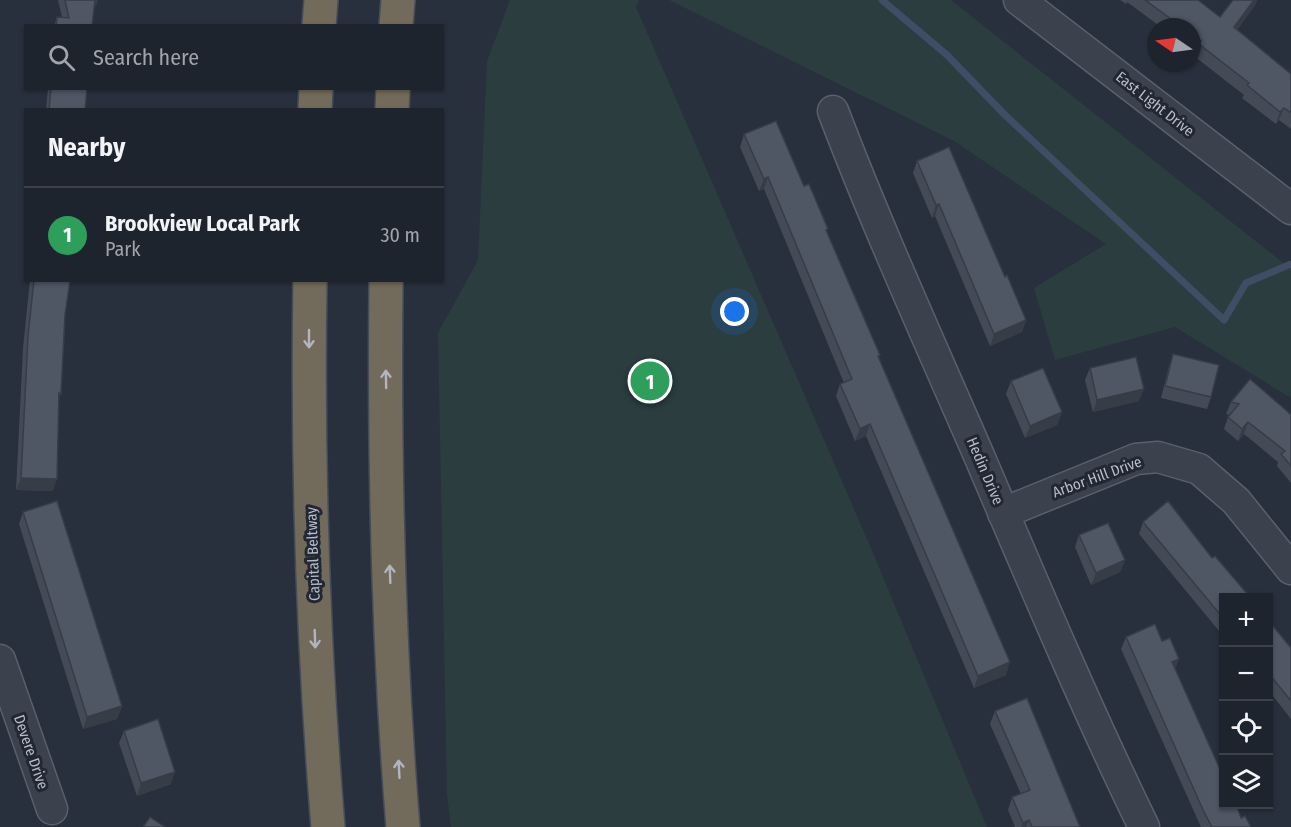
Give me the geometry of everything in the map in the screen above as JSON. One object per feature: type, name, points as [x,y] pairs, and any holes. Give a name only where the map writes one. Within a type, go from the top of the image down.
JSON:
[{"type":"highway","points":[[319,24],[321,0]]},
{"type":"highway","points":[[396,24],[398,0]]},
{"type":"highway","points":[[315,108],[316,90]]},
{"type":"highway","points":[[392,108],[393,90]]},
{"type":"highway","name":"Capital Beltway","points":[[310,282],[311,526],[328,827]]},
{"type":"highway","points":[[386,282],[388,520],[403,827]]},
{"type":"street","name":"East Light Drive","points":[[1019,0],[1291,209]]},
{"type":"street","name":"Hedin Drive","points":[[833,111],[863,189],[1003,513],[1115,767],[1144,827]]},
{"type":"street","name":"Arbor Hill Drive","points":[[1003,513],[1136,459],[1158,457],[1199,469],[1236,501],[1291,569]]},
{"type":"street","name":"Devere Drive","points":[[0,660],[52,809]]},
{"type":"shaded area","points":[[510,0],[639,0],[636,7],[871,548],[987,827],[451,827],[447,794],[438,333],[478,260],[487,61]]},
{"type":"shaded area","points":[[669,0],[951,0],[1291,269],[1291,398],[1175,327],[1055,360],[1034,288],[1106,244],[954,141]]},
{"type":"building","points":[[65,0],[95,0],[92,24],[56,24],[57,17],[69,18]]},
{"type":"building","points":[[1145,0],[1198,0],[1220,17],[1233,0],[1254,0],[1234,27],[1291,74],[1291,113],[1284,108],[1280,112],[1247,85],[1249,83],[1201,46],[1201,18],[1170,18]]},
{"type":"building","points":[[51,90],[87,90],[85,108],[49,108]]},
{"type":"building","points":[[776,121],[804,186],[809,184],[828,229],[826,230],[880,355],[878,356],[1010,662],[978,676],[870,424],[860,429],[840,384],[852,379],[768,177],[764,179],[744,134]]},
{"type":"building","points":[[949,147],[1026,320],[994,334],[939,204],[936,205],[917,161]]},
{"type":"building","points":[[34,282],[70,282],[65,315],[61,394],[59,393],[57,479],[21,478],[28,336]]},
{"type":"building","points":[[1173,354],[1219,365],[1211,397],[1165,386]]},
{"type":"building","points":[[1136,357],[1144,389],[1097,400],[1090,368]]},
{"type":"building","points":[[1043,368],[1062,412],[1030,426],[1011,381]]},
{"type":"building","points":[[1250,379],[1291,415],[1291,466],[1281,454],[1285,451],[1248,422],[1242,429],[1228,417],[1239,404],[1231,402]]},
{"type":"building","points":[[57,501],[122,706],[87,717],[23,512]]},
{"type":"building","points":[[1168,501],[1212,558],[1215,556],[1247,593],[1219,593],[1219,613],[1143,522]]},
{"type":"building","points":[[1108,523],[1125,560],[1096,573],[1079,535]]},
{"type":"building","points":[[1155,624],[1162,641],[1170,638],[1179,659],[1172,662],[1219,767],[1219,809],[1238,809],[1241,818],[1245,816],[1251,827],[1212,827],[1126,637]]},
{"type":"building","points":[[1273,626],[1291,648],[1291,701],[1273,679]]},
{"type":"building","points":[[1027,698],[1080,827],[1032,827],[1029,820],[1023,823],[1012,797],[1030,790],[995,711]]},
{"type":"building","points":[[158,719],[175,772],[141,783],[124,731]]},
{"type":"building","points":[[150,817],[165,827],[143,827]]},
{"type":"waterway","points":[[882,0],[947,55],[1004,114],[1224,320],[1246,283],[1291,264]]},
{"type":"place","name":"Brookview Local Park","points":[[650,381]]}]
